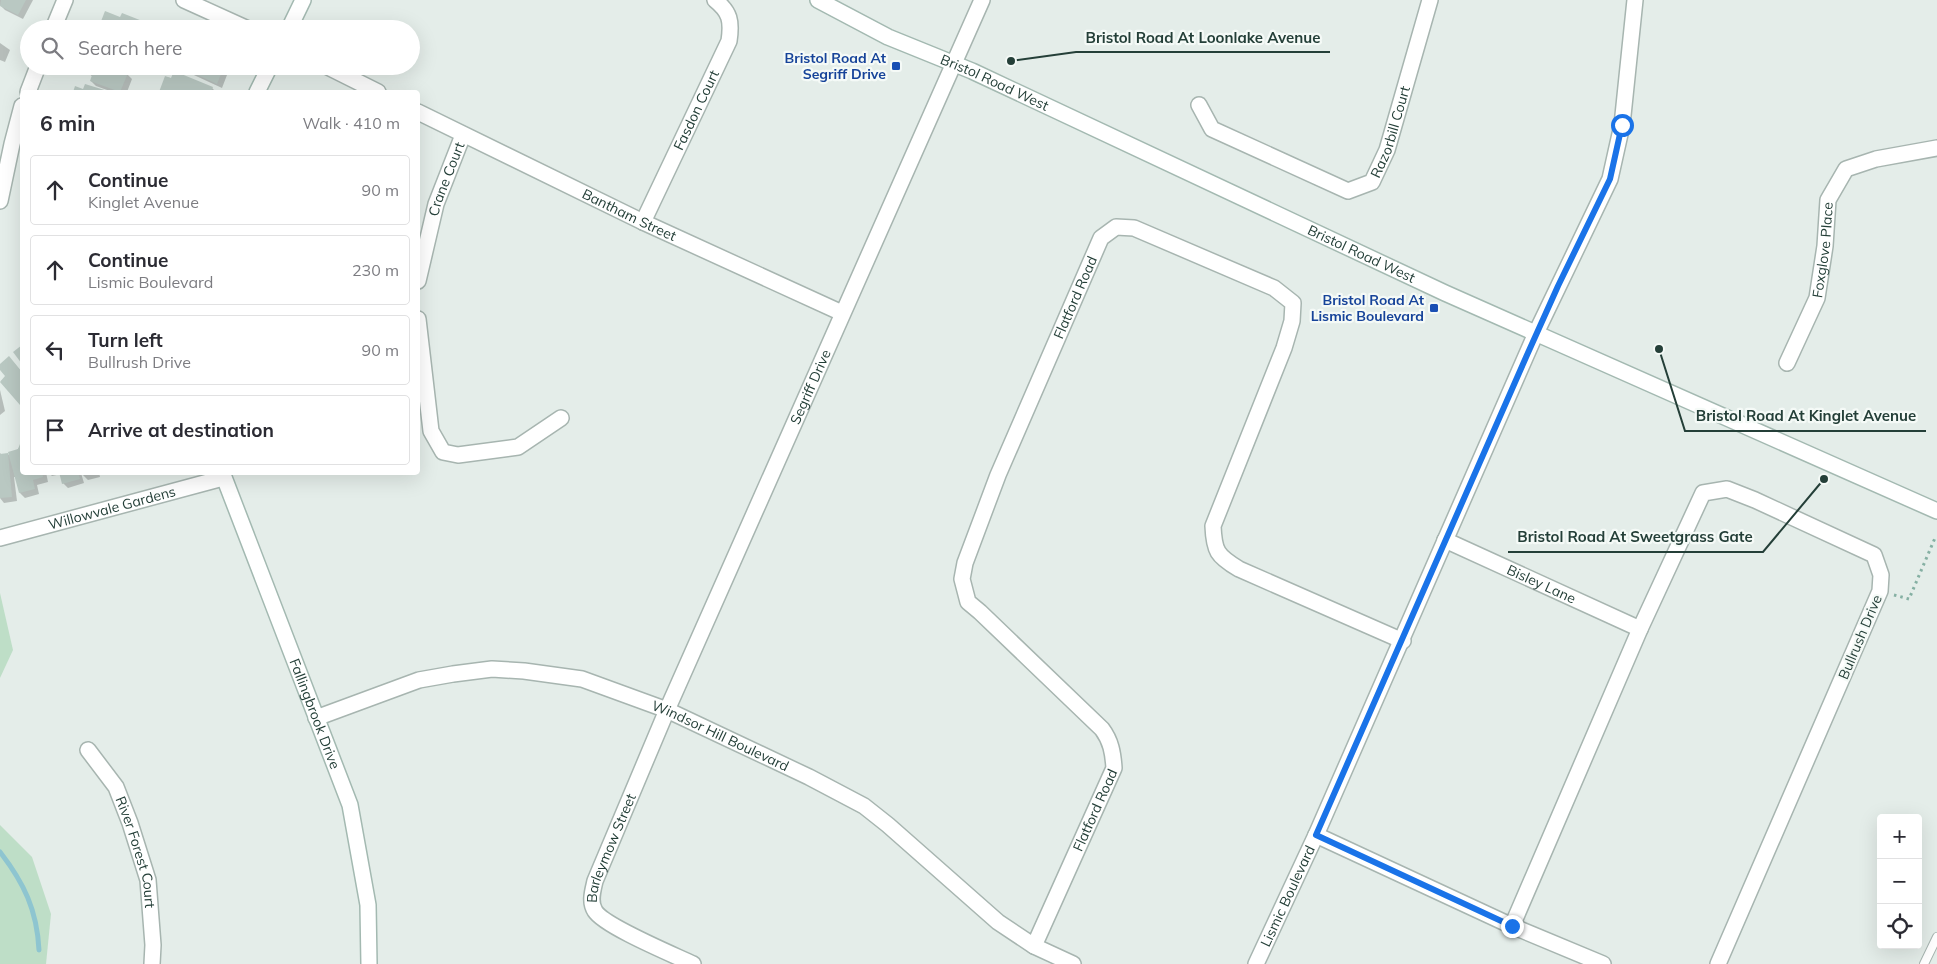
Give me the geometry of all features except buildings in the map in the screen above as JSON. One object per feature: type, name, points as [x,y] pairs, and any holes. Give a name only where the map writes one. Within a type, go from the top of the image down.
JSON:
[{"type":"street","points":[[57,20],[65,0]]},
{"type":"street","points":[[184,0],[228,20]]},
{"type":"street","points":[[293,20],[303,0]]},
{"type":"street","name":"Fasdon Court","points":[[644,222],[729,41],[731,25],[725,8],[714,0]]},
{"type":"street","name":"Bristol Road West","points":[[818,0],[888,37],[954,63],[1445,293],[1937,512]]},
{"type":"street","name":"Segriff Drive","points":[[667,710],[982,0]]},
{"type":"street","name":"Razorbill Court","points":[[1200,105],[1212,129],[1348,191],[1372,182],[1387,150],[1430,0]]},
{"type":"street","name":"Lismic Boulevard","points":[[1256,964],[1316,835],[1536,333],[1610,179],[1622,125],[1636,0]]},
{"type":"street","points":[[29,90],[35,75]]},
{"type":"street","points":[[258,90],[266,75]]},
{"type":"street","points":[[344,75],[374,90]]},
{"type":"street","name":"Bantham Street","points":[[420,113],[644,222],[842,314]]},
{"type":"street","points":[[0,201],[20,114]]},
{"type":"street","name":"Crane Court","points":[[420,272],[436,204],[463,135]]},
{"type":"street","name":"Foxglove Place","points":[[1787,363],[1817,298],[1825,246],[1828,200],[1846,169],[1876,159],[1937,148]]},
{"type":"street","name":"Flatford Road","points":[[1034,946],[1114,768],[1113,753],[1109,739],[1102,729],[968,602],[962,579],[965,563],[998,475],[1101,238],[1116,227],[1134,228],[1221,265],[1274,288],[1293,303],[1292,320],[1284,348],[1214,526],[1214,546],[1225,560],[1239,569],[1402,641]]},
{"type":"street","points":[[420,338],[430,431],[443,452],[458,455],[518,447],[561,418]]},
{"type":"street","name":"Willowvale Gardens","points":[[0,538],[203,484],[223,475]]},
{"type":"street","name":"Fallingbrook Drive","points":[[223,475],[350,805],[368,905],[369,964]]},
{"type":"street","name":"Bullrush Drive","points":[[1512,926],[1640,629],[1703,493],[1727,489],[1874,555],[1882,575],[1880,591],[1718,964]]},
{"type":"street","name":"Bisley Lane","points":[[1445,540],[1640,629]]},
{"type":"street","name":"Windsor Hill Boulevard","points":[[316,718],[419,680],[492,669],[524,671],[582,679],[667,710],[809,777],[864,806],[998,922],[1034,946],[1073,964]]},
{"type":"street","name":"Barleymow Street","points":[[667,710],[595,881],[592,899],[595,911],[608,923],[693,964]]},
{"type":"street","name":"River Forest Court","points":[[88,750],[116,787],[130,823],[148,880],[153,945],[152,964]]},
{"type":"street","points":[[1316,835],[1512,926],[1603,964]]},
{"type":"lane","points":[[1924,964],[1937,937]]},
{"type":"path","points":[[1880,591],[1909,599],[1934,538]]},
{"type":"green space","points":[[0,593],[13,650],[0,678]]},
{"type":"green space","points":[[0,825],[32,857],[51,914],[46,964],[0,964]]},
{"type":"waterway","points":[[0,852],[16,875],[28,898],[38,936],[39,950]]},
{"type":"place","name":"Bristol Road At Loonlake Avenue","points":[[1011,61]]},
{"type":"place","name":"Bristol Road At Segriff Drive","points":[[896,66]]},
{"type":"place","name":"Bristol Road At Lismic Boulevard","points":[[1434,308]]},
{"type":"place","name":"Bristol Road At Kinglet Avenue","points":[[1659,349]]},
{"type":"place","name":"Bristol Road At Sweetgrass Gate","points":[[1824,479]]},
{"type":"route","points":[[1512,926],[1316,835],[1527,355],[1610,179],[1622,125]]}]
